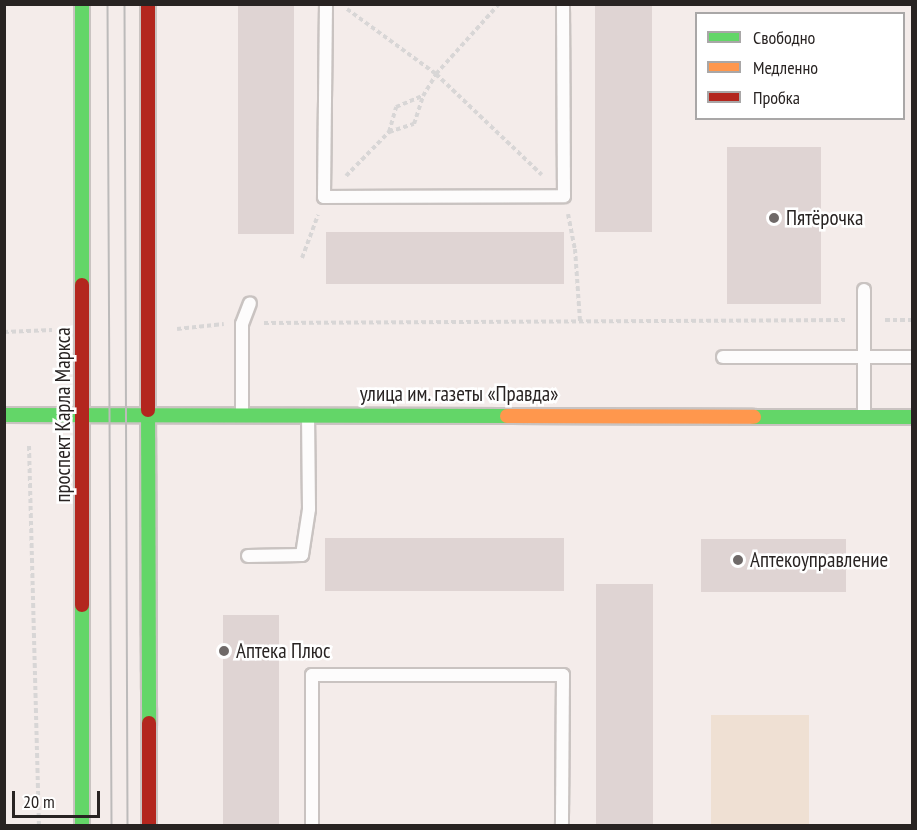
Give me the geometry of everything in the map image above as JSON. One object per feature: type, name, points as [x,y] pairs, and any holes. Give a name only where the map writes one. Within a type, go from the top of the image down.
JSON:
[{"type":"main road","name":"проспект Карла Маркса","points":[[82,4],[84,416],[82,825]]},
{"type":"main road","points":[[148,4],[148,825]]},
{"type":"main road","name":"улица им. газеты «Правда»","points":[[4,415],[912,417]]},
{"type":"lane","points":[[326,4],[324,197],[564,196],[563,4]]},
{"type":"lane","points":[[864,290],[864,416]]},
{"type":"lane","points":[[242,416],[242,324],[250,303]]},
{"type":"lane","points":[[723,357],[912,357]]},
{"type":"lane","points":[[248,556],[302,555],[309,509],[308,415]]},
{"type":"lane","points":[[312,825],[312,675],[563,675],[562,825]]},
{"type":"path","points":[[341,4],[436,74],[564,196],[575,249],[580,321]]},
{"type":"path","points":[[302,258],[324,197],[389,132],[414,124],[423,96],[436,74],[499,4]]},
{"type":"path","points":[[389,132],[396,107],[423,96]]},
{"type":"path","points":[[174,330],[201,324],[912,320]]},
{"type":"path","points":[[4,332],[55,330]]},
{"type":"path","points":[[27,415],[33,507],[39,825]]},
{"type":"shaded area","points":[[711,715],[809,715],[809,825],[711,825]]},
{"type":"building","points":[[238,4],[294,4],[294,234],[238,234]]},
{"type":"building","points":[[595,4],[652,4],[652,232],[595,232]]},
{"type":"building","name":"Пятёрочка","points":[[727,147],[821,147],[821,304],[727,304]]},
{"type":"building","points":[[326,232],[564,232],[564,284],[326,284]]},
{"type":"building","points":[[325,538],[564,538],[564,591],[325,591]]},
{"type":"building","points":[[701,539],[846,539],[846,592],[701,592]]},
{"type":"building","points":[[596,584],[653,584],[653,825],[596,825]]},
{"type":"building","points":[[223,615],[279,615],[279,825],[223,825]]},
{"type":"tram line","points":[[108,4],[112,826]]},
{"type":"tram line","points":[[125,4],[128,826]]},
{"type":"traffic: fast","points":[[82,4],[82,285]]},
{"type":"traffic: fast","points":[[148,410],[149,723]]},
{"type":"traffic: fast","points":[[4,415],[507,416]]},
{"type":"traffic: fast","points":[[754,417],[912,417]]},
{"type":"traffic: fast","points":[[82,605],[82,826]]},
{"type":"traffic: slow","points":[[507,416],[754,417]]},
{"type":"traffic: jam","points":[[148,4],[148,410]]},
{"type":"traffic: jam","points":[[82,285],[82,605]]},
{"type":"traffic: jam","points":[[149,723],[149,826]]},
{"type":"place","name":"Пятёрочка","points":[[774,218]]},
{"type":"place","name":"Аптекоуправление","points":[[738,560]]},
{"type":"place","name":"Аптека Плюс","points":[[224,651]]}]
